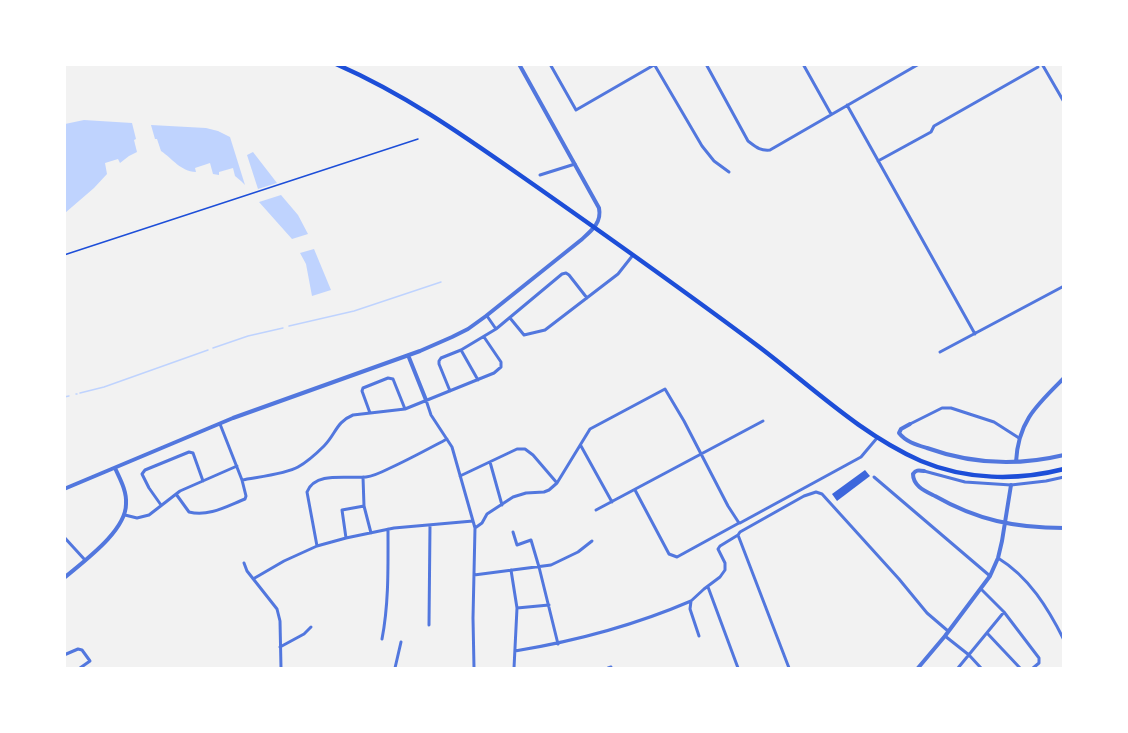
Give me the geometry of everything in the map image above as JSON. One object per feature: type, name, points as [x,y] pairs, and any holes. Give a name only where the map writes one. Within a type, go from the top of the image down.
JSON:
[{"type":"main road","points":[[336,64],[385,87],[442,121],[633,255],[878,438],[923,461],[961,473],[1004,477],[1049,473],[1064,469]]},
{"type":"street","points":[[64,489],[220,424],[452,337],[486,316],[595,228],[600,217],[599,208],[519,64]]},
{"type":"street","points":[[706,64],[748,141],[763,151],[770,150],[919,64]]},
{"type":"street","points":[[803,64],[831,114]]},
{"type":"street","points":[[1042,64],[1064,102]]},
{"type":"street","points":[[550,65],[576,110],[654,65],[702,146],[714,161],[729,172]]},
{"type":"street","points":[[878,161],[931,132],[934,126],[1038,67]]},
{"type":"street","points":[[847,105],[975,334]]},
{"type":"street","points":[[540,175],[575,164]]},
{"type":"street","points":[[510,318],[524,335],[545,330],[618,274],[633,255]]},
{"type":"street","points":[[450,390],[439,364],[441,358],[462,350],[496,329],[562,274],[569,275],[587,298]]},
{"type":"street","points":[[940,352],[1064,286]]},
{"type":"street","points":[[486,316],[496,329]]},
{"type":"street","points":[[242,480],[298,467],[323,447],[339,424],[353,415],[405,409],[494,373],[501,367],[501,362],[484,337]]},
{"type":"street","points":[[462,350],[477,380]]},
{"type":"street","points":[[408,355],[431,415],[454,452],[475,528],[474,669]]},
{"type":"street","points":[[370,413],[363,388],[388,378],[393,379],[405,409]]},
{"type":"street","points":[[1016,462],[1020,438],[1026,421],[1032,411],[1064,378]]},
{"type":"street","points":[[475,528],[482,523],[487,514],[513,497],[526,493],[544,492],[557,483],[590,429],[665,389],[739,523]]},
{"type":"street","points":[[1020,438],[994,422],[951,408],[942,408],[901,429],[899,433],[903,438],[917,445],[966,459],[1016,462],[1064,454]]},
{"type":"street","points":[[596,510],[763,421]]},
{"type":"street","points":[[176,494],[193,514],[212,512],[245,499],[242,480],[220,424]]},
{"type":"street","points":[[634,490],[669,554],[677,557],[861,457],[878,438]]},
{"type":"street","points":[[317,546],[307,492],[316,480],[368,477],[447,440]]},
{"type":"street","points":[[580,445],[612,502]]},
{"type":"street","points":[[460,476],[523,448],[533,455],[557,483]]},
{"type":"street","points":[[161,506],[148,488],[142,474],[145,470],[189,452],[193,453],[203,481]]},
{"type":"street","points":[[490,462],[502,504]]},
{"type":"street","points":[[125,515],[142,518],[149,515],[180,491],[237,466]]},
{"type":"street","points":[[64,578],[113,534],[125,515],[124,490],[115,468]]},
{"type":"street","points":[[1064,477],[1011,485],[965,482],[919,470],[913,474],[914,481],[921,488],[958,508],[981,517],[1006,524],[1064,528]]},
{"type":"street","points":[[363,477],[364,506],[370,533]]},
{"type":"street","points":[[874,477],[990,576]]},
{"type":"street","points":[[918,669],[990,576],[998,558],[1006,524],[1011,485]]},
{"type":"street","points":[[801,490],[804,496]]},
{"type":"street","points":[[514,651],[558,644],[596,634],[655,616],[691,601],[720,577],[725,570],[725,563],[718,549],[720,546],[740,532],[804,496],[816,492],[822,494],[927,613],[981,669]]},
{"type":"street","points":[[346,538],[342,510],[364,506]]},
{"type":"street","points":[[253,579],[317,546],[346,538],[388,529],[473,521]]},
{"type":"street","points":[[429,626],[430,525]]},
{"type":"street","points":[[382,639],[386,621],[388,529]]},
{"type":"street","points":[[513,532],[517,545],[531,540],[540,567],[558,644]]},
{"type":"street","points":[[738,535],[789,669]]},
{"type":"street","points":[[64,537],[85,560]]},
{"type":"street","points":[[474,575],[550,566],[578,552],[592,541]]},
{"type":"street","points":[[998,558],[1008,564],[1040,597],[1064,640]]},
{"type":"street","points":[[244,563],[247,571],[277,609],[280,621],[281,669]]},
{"type":"street","points":[[511,570],[517,608],[514,669]]},
{"type":"street","points":[[708,587],[738,669]]},
{"type":"street","points":[[981,588],[1004,612],[1038,658],[1039,663],[1033,669]]},
{"type":"street","points":[[691,601],[690,609],[699,636]]},
{"type":"street","points":[[517,608],[549,605]]},
{"type":"street","points":[[958,669],[1004,612]]},
{"type":"street","points":[[280,647],[304,634],[311,627]]},
{"type":"street","points":[[987,633],[1020,669]]},
{"type":"street","points":[[394,669],[401,642]]},
{"type":"street","points":[[64,655],[78,649],[82,650],[90,661],[80,669]]},
{"type":"path","points":[[64,255],[418,139]]},
{"type":"water","points":[[84,120],[132,123],[137,152],[120,163],[118,159],[105,163],[107,174],[65,213],[65,124]]},
{"type":"water","points":[[151,125],[206,128],[230,137],[245,185],[235,176],[233,168],[219,172],[219,175],[213,174],[210,163],[195,168],[196,172],[181,167],[161,151]]},
{"type":"water","points":[[253,152],[277,183],[258,189],[247,155]]},
{"type":"water","points":[[281,195],[298,215],[308,234],[292,239],[259,202]]},
{"type":"water","points":[[314,249],[331,290],[312,296],[306,264],[300,253]]},
{"type":"building","points":[[865,470],[870,476],[837,501],[832,494]]},
{"type":"waterway","points":[[289,326],[354,311],[441,282]]},
{"type":"waterway","points":[[213,348],[248,336],[283,328]]},
{"type":"waterway","points":[[80,393],[104,387],[208,350]]},
{"type":"waterway","points":[[64,397],[69,396]]}]
